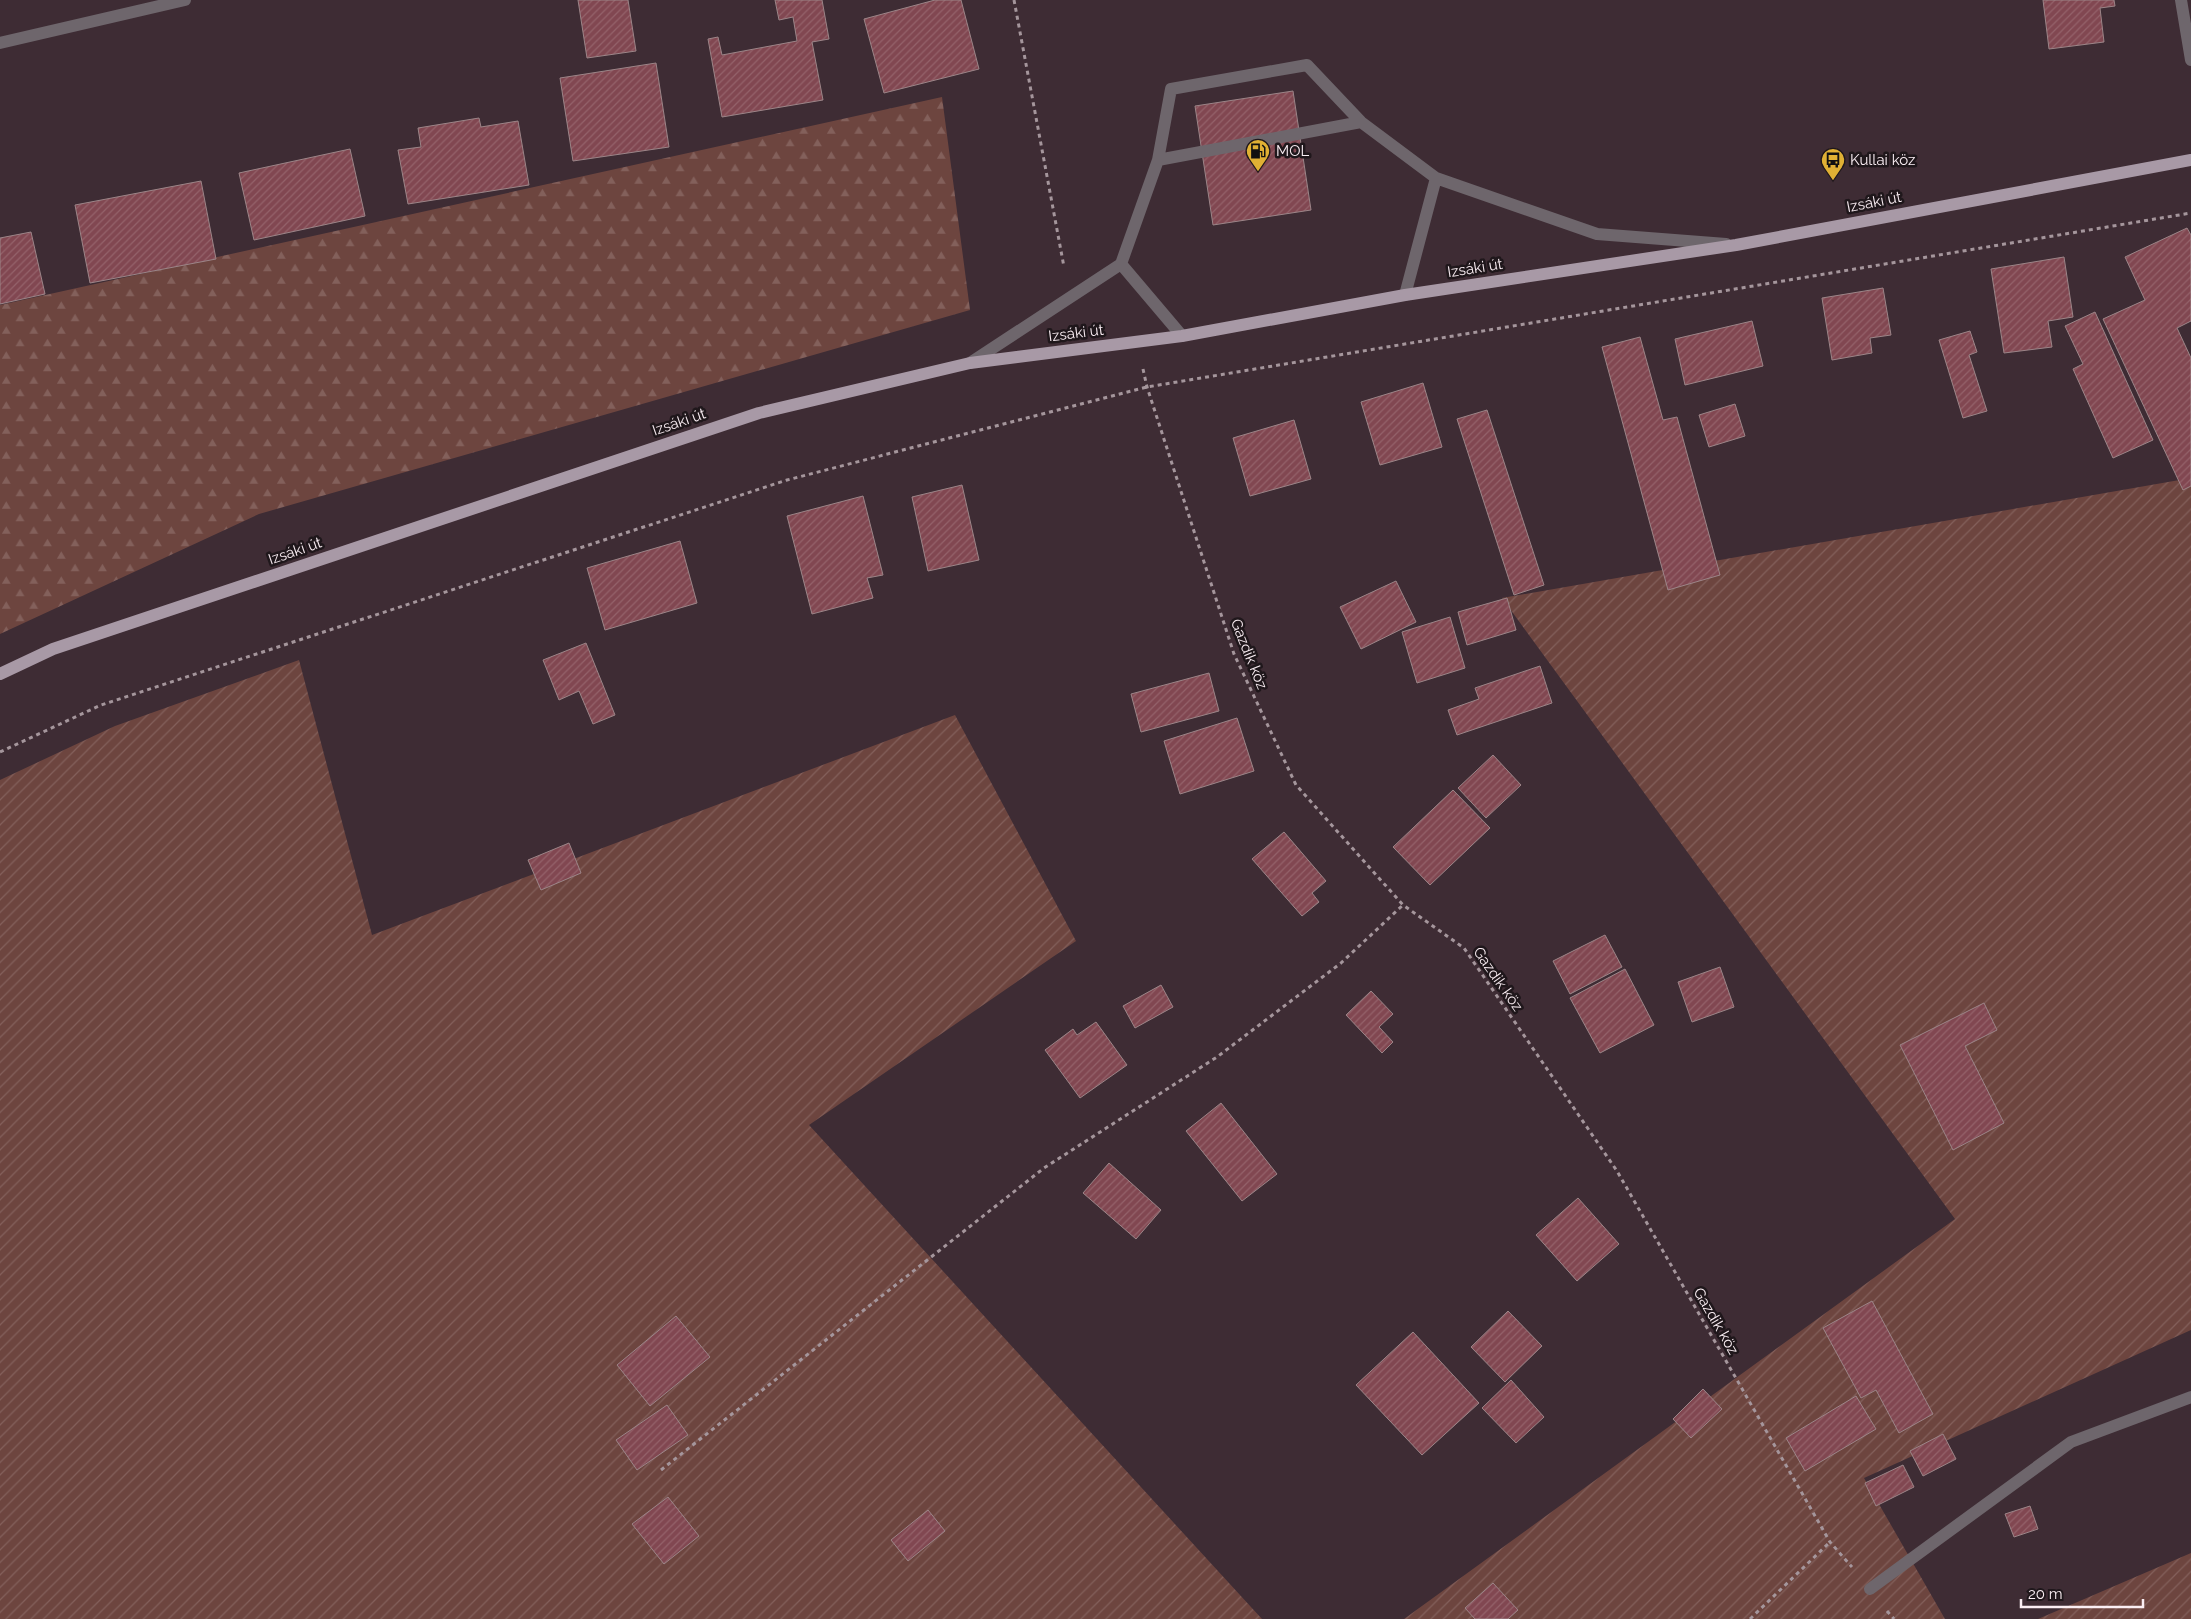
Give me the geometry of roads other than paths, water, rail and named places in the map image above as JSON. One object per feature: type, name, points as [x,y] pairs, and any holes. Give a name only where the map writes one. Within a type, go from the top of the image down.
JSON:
[{"type":"main road","name":"Izsáki út","points":[[0,674],[53,650],[759,413],[970,363],[1182,336],[1405,295],[1736,244],[2191,160]]},
{"type":"street","points":[[0,43],[186,0]]},
{"type":"street","points":[[2181,0],[2191,60]]},
{"type":"street","points":[[970,363],[1121,264],[1158,160],[1171,89],[1307,65],[1361,122],[1436,178],[1597,234],[1736,244]]},
{"type":"street","points":[[1158,160],[1361,122]]},
{"type":"street","points":[[1405,295],[1436,178]]},
{"type":"street","points":[[1121,264],[1182,336]]},
{"type":"street","points":[[1870,1589],[2071,1442],[2191,1397]]},
{"type":"place","name":"MOL","points":[[1258,172]]},
{"type":"place","name":"Kullai köz","points":[[1833,181]]}]
